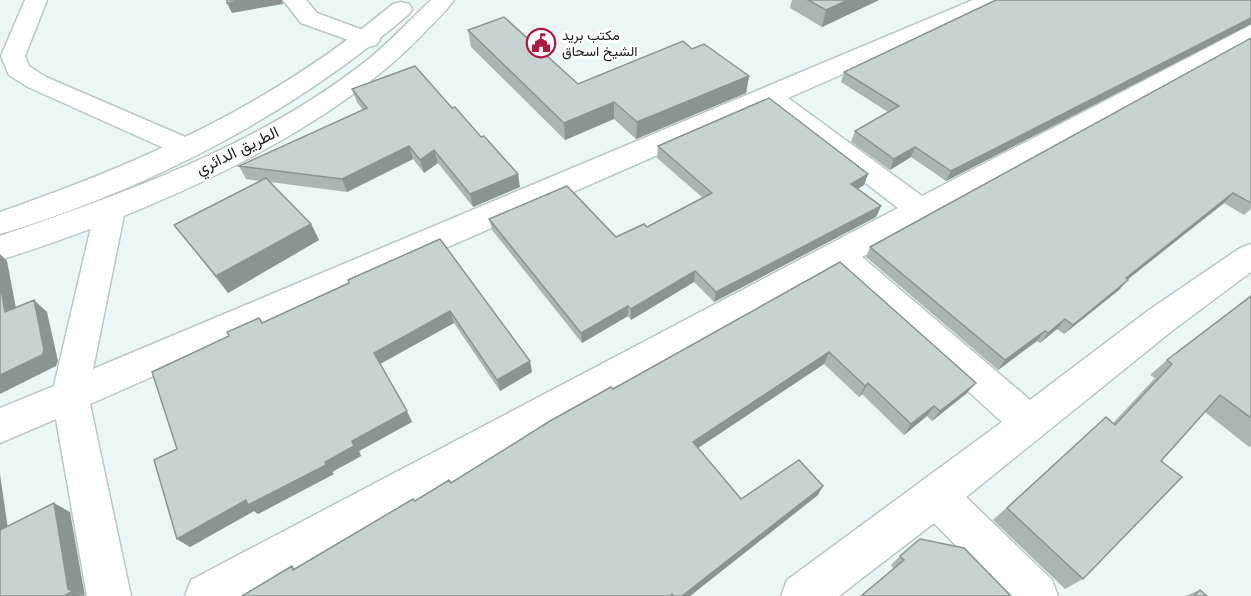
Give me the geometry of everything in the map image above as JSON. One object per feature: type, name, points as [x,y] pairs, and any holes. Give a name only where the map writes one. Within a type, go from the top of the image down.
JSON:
[{"type":"street","points":[[36,0],[13,56],[18,70],[38,82],[187,148]]},
{"type":"street","points":[[294,0],[309,18],[368,40]]},
{"type":"street","name":"الطريق الدائري","points":[[0,223],[41,209],[187,148],[302,86],[368,40],[411,0]]},
{"type":"street","name":"الطريق الدائري","points":[[0,248],[110,210],[290,125],[369,71],[443,0]]},
{"type":"street","points":[[0,426],[992,0]]},
{"type":"street","points":[[207,596],[1251,32]]},
{"type":"street","points":[[768,95],[920,210]]},
{"type":"street","points":[[109,596],[70,395],[110,210]]},
{"type":"street","points":[[837,254],[1030,423]]},
{"type":"street","points":[[803,596],[936,496],[1161,320],[1251,256]]},
{"type":"street","points":[[936,496],[1036,596]]},
{"type":"building","points":[[227,0],[243,0],[227,3]]},
{"type":"building","points":[[808,0],[848,0],[826,10]]},
{"type":"building","points":[[996,0],[1251,0],[1251,18],[951,171],[915,147],[894,159],[855,131],[899,106],[844,72]]},
{"type":"building","points":[[504,17],[578,84],[683,41],[692,49],[704,44],[749,76],[637,122],[614,102],[564,123],[468,30]]},
{"type":"building","points":[[1251,38],[1251,203],[1233,193],[1126,278],[1128,280],[1073,325],[1065,319],[1048,333],[1045,331],[1005,360],[870,247]]},
{"type":"building","points":[[415,66],[452,108],[455,107],[481,137],[484,136],[518,174],[470,194],[434,150],[420,160],[409,146],[342,179],[239,166],[367,108],[352,89]]},
{"type":"building","points":[[769,98],[868,174],[851,184],[881,206],[716,292],[695,271],[631,309],[628,306],[581,333],[489,219],[567,186],[616,237],[644,224],[647,227],[712,193],[658,146]]},
{"type":"building","points":[[266,178],[311,224],[216,276],[174,225]]},
{"type":"building","points":[[440,239],[530,361],[497,380],[450,311],[374,353],[407,411],[352,441],[354,446],[325,462],[326,465],[248,505],[246,500],[177,539],[154,460],[177,449],[152,372],[229,336],[227,332],[259,318],[262,323],[349,283],[348,280]]},
{"type":"building","points":[[840,262],[976,383],[940,411],[934,406],[911,424],[868,383],[865,386],[829,352],[693,442],[741,499],[799,460],[823,486],[682,596],[672,594],[670,596],[242,596],[292,566],[293,570],[413,499],[415,501],[449,480],[451,483],[550,421],[611,387],[613,389]]},
{"type":"building","points":[[0,284],[5,312],[34,300],[44,350],[42,355],[0,375]]},
{"type":"building","points":[[1251,296],[1251,418],[1220,395],[1161,461],[1182,477],[1083,579],[1007,508],[1106,417],[1115,425],[1172,364],[1167,360]]},
{"type":"building","points":[[54,503],[68,589],[73,591],[64,596],[0,596],[0,530]]},
{"type":"building","points":[[920,539],[964,548],[1011,596],[861,596],[904,560],[900,556]]},
{"type":"building","points":[[1200,590],[1207,596],[1194,596]]},
{"type":"place","name":"مكتب بريد الشيخ اسحاق","points":[[541,43]]}]
